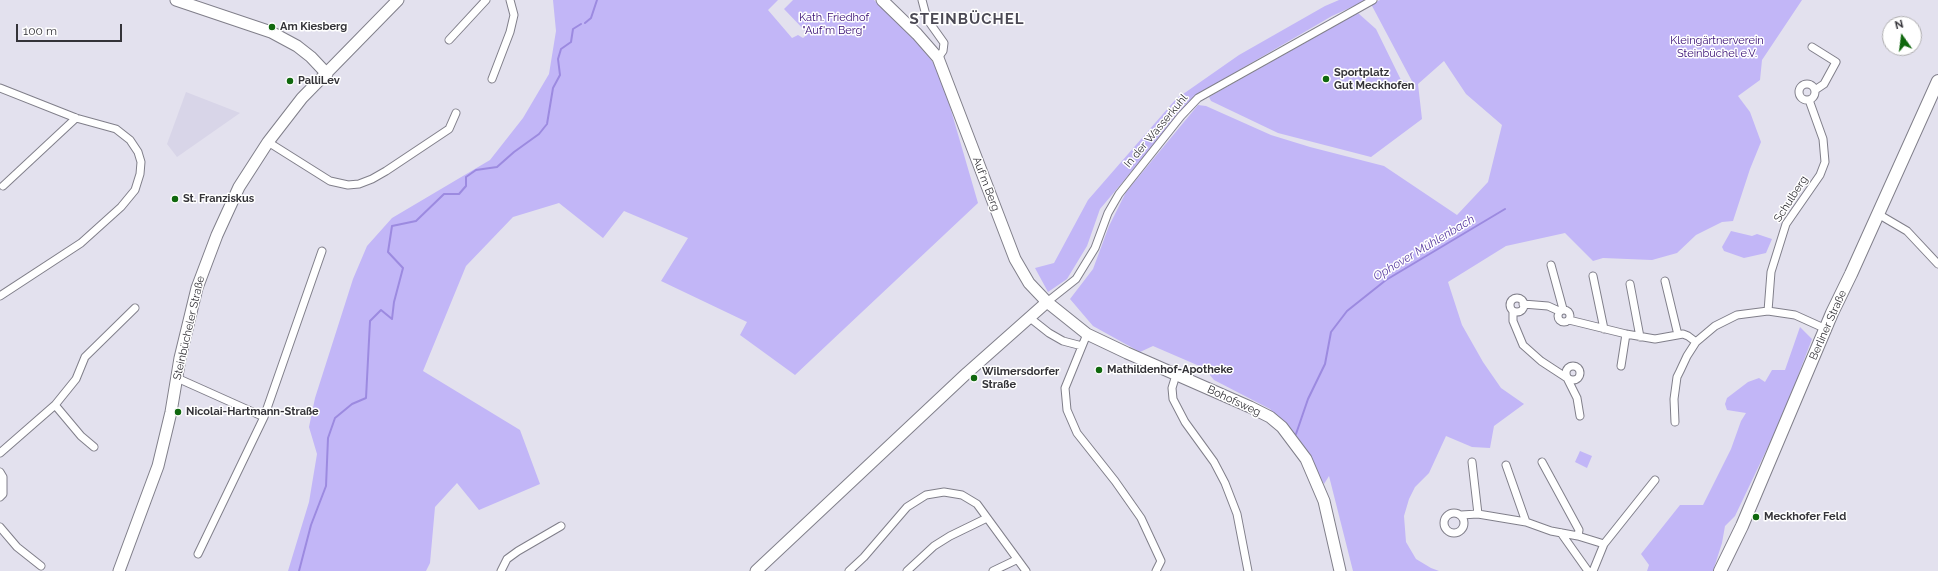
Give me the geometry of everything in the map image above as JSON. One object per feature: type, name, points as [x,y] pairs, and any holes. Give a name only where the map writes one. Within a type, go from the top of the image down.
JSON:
[{"type":"main road","name":"Berliner Straße","points":[[1720,571],[1744,520],[1826,329],[1938,81]]},
{"type":"street","points":[[176,0],[271,32],[298,46],[327,74]]},
{"type":"street","name":"Steinbücheler Straße","points":[[119,571],[158,466],[172,412],[177,378],[197,288],[217,235],[239,187],[268,142],[302,98],[398,0]]},
{"type":"street","points":[[449,40],[486,0]]},
{"type":"street","points":[[492,79],[510,32],[514,14],[510,0]]},
{"type":"street","name":"Auf'm Berg","points":[[882,0],[917,34],[938,58],[1015,259],[1029,283],[1047,302]]},
{"type":"street","points":[[922,0],[927,19],[944,43],[943,51],[938,58]]},
{"type":"street","name":"In der Wasserkuhl","points":[[1047,302],[1076,279],[1095,248],[1108,213],[1119,194],[1177,121],[1198,98],[1373,0]]},
{"type":"street","points":[[1809,100],[1814,96],[1815,90],[1824,84],[1836,62],[1812,48]]},
{"type":"street","name":"Schulberg","points":[[1768,311],[1771,272],[1786,224],[1820,175],[1825,162],[1823,139],[1809,100],[1805,100],[1800,97],[1800,89],[1806,84],[1812,85],[1815,90]]},
{"type":"street","points":[[0,88],[76,118],[116,128],[130,140],[138,152],[141,162],[140,174],[135,190],[121,208],[82,243],[0,296]]},
{"type":"street","points":[[268,142],[330,181],[348,185],[359,184],[386,171],[449,129],[456,113]]},
{"type":"street","points":[[3,186],[76,118]]},
{"type":"street","points":[[1878,214],[1907,231],[1938,264]]},
{"type":"street","points":[[198,554],[264,417],[322,251]]},
{"type":"street","points":[[1551,265],[1561,310]]},
{"type":"street","points":[[1593,276],[1604,329]]},
{"type":"street","points":[[1665,281],[1678,334]]},
{"type":"street","points":[[1630,284],[1640,337]]},
{"type":"street","points":[[1580,416],[1577,398],[1566,378],[1541,361],[1523,345],[1513,321],[1513,311],[1510,305],[1513,299],[1519,299],[1524,304],[1548,306],[1570,312],[1571,316],[1569,320],[1604,329],[1655,339],[1678,334],[1688,336],[1696,342]]},
{"type":"street","points":[[756,571],[1047,302]]},
{"type":"street","name":"Bohofsweg","points":[[1047,302],[1088,334],[1176,375],[1250,407],[1270,417],[1282,428],[1306,459],[1324,501],[1340,571]]},
{"type":"street","points":[[1513,311],[1517,312],[1521,310],[1524,304]]},
{"type":"street","points":[[0,453],[55,405],[76,379],[85,357],[135,308]]},
{"type":"street","points":[[1675,422],[1674,406],[1677,377],[1687,356],[1696,342],[1715,326],[1737,315],[1768,311],[1794,315],[1826,329]]},
{"type":"street","points":[[1030,318],[1049,333],[1063,341],[1082,346]]},
{"type":"street","points":[[1088,334],[1065,388],[1067,410],[1077,433],[1115,480],[1141,518],[1161,561],[1156,571]]},
{"type":"street","points":[[1621,366],[1626,334]]},
{"type":"street","points":[[1176,375],[1172,388],[1173,399],[1185,422],[1214,462],[1225,483],[1237,514],[1248,571]]},
{"type":"street","points":[[177,378],[264,417]]},
{"type":"street","points":[[55,405],[81,436],[94,447]]},
{"type":"street","points":[[1472,462],[1478,514]]},
{"type":"street","points":[[1542,462],[1578,530],[1578,536]]},
{"type":"street","points":[[1506,465],[1526,522]]},
{"type":"street","points":[[0,472],[3,477],[3,494],[0,497]]},
{"type":"street","points":[[1593,571],[1604,544],[1655,480]]},
{"type":"street","points":[[849,571],[864,557],[907,507],[926,495],[944,492],[962,495],[977,504],[1016,560],[1026,571]]},
{"type":"street","points":[[1461,515],[1478,514],[1526,522],[1604,544]]},
{"type":"street","points":[[907,571],[934,546],[950,536],[987,518]]},
{"type":"street","points":[[501,571],[507,559],[538,537],[561,526]]},
{"type":"street","points":[[0,527],[17,547],[41,566]]},
{"type":"street","points":[[1561,533],[1588,571]]},
{"type":"street","points":[[993,571],[1016,560]]},
{"type":"shaded area","points":[[186,92],[240,113],[177,157],[167,144]]},
{"type":"green space","name":"Kath. Friedhof \"Auf'm Berg\"","points":[[553,0],[778,0],[768,10],[792,38],[798,35],[803,38],[808,34],[784,9],[793,0],[874,0],[918,44],[936,66],[946,93],[978,203],[795,375],[740,335],[747,322],[661,281],[688,238],[624,211],[603,238],[559,203],[513,217],[466,266],[423,371],[520,430],[540,484],[479,510],[457,483],[435,507],[430,563],[426,571],[288,571],[309,502],[317,454],[309,427],[315,398],[353,279],[367,246],[392,218],[490,160],[523,118],[549,74],[556,31]]},
{"type":"green space","points":[[1339,0],[1367,0],[1332,16],[1196,95],[1100,209],[1087,246],[1067,279],[1048,292],[1035,268],[1054,263],[1088,200],[1176,99],[1239,55],[1325,6]]},
{"type":"green space","name":"Kleingärtnerverein Steinbüchel e.V.","points":[[1380,0],[1802,0],[1762,60],[1760,80],[1738,96],[1750,112],[1761,142],[1750,169],[1733,221],[1722,222],[1696,235],[1677,253],[1652,260],[1603,258],[1593,261],[1565,233],[1506,246],[1448,282],[1462,325],[1483,362],[1501,388],[1524,404],[1494,426],[1490,448],[1472,447],[1446,436],[1429,473],[1415,487],[1409,499],[1404,516],[1406,542],[1416,559],[1439,571],[1353,571],[1329,476],[1324,484],[1308,454],[1270,409],[1214,380],[1204,368],[1153,346],[1140,352],[1093,326],[1070,299],[1093,269],[1109,226],[1126,192],[1198,105],[1206,106],[1271,135],[1310,147],[1384,166],[1457,215],[1488,182],[1502,125],[1466,94],[1444,61],[1418,84],[1422,119],[1371,157],[1278,133],[1211,101],[1209,97],[1358,13],[1376,29],[1401,80],[1413,83],[1371,4]]},
{"type":"green space","points":[[1731,231],[1752,236],[1757,234],[1772,239],[1766,253],[1744,258],[1724,251],[1722,247]]},
{"type":"green space","points":[[1800,327],[1812,339],[1799,373],[1796,388],[1735,516],[1725,526],[1722,543],[1713,571],[1647,571],[1649,565],[1641,554],[1680,505],[1703,505],[1731,449],[1741,421],[1746,413],[1727,410],[1725,404],[1727,398],[1748,382],[1759,378],[1765,382],[1772,370],[1785,370]]},
{"type":"green space","points":[[1580,451],[1592,456],[1587,468],[1575,462]]},
{"type":"waterway","points":[[585,23],[591,18],[597,0]]},
{"type":"waterway","points":[[299,571],[311,525],[326,486],[328,438],[335,418],[352,404],[366,398],[370,321],[381,310],[392,319],[394,302],[403,268],[388,252],[392,226],[416,221],[444,194],[459,194],[466,186],[466,177],[476,170],[497,167],[514,152],[539,134],[547,124],[553,88],[560,75],[558,59],[561,49],[571,42],[573,29],[581,24]]},
{"type":"waterway","name":"Ophover Mühlenbach","points":[[1296,434],[1308,399],[1325,364],[1331,332],[1347,311],[1386,280],[1505,209]]},
{"type":"place","name":"Am Kiesberg","points":[[272,27]]},
{"type":"place","name":"Sportplatz Gut Meckhofen","points":[[1326,79]]},
{"type":"place","name":"PalliLev","points":[[290,81]]},
{"type":"place","name":"St. Franziskus","points":[[175,199]]},
{"type":"place","name":"Mathildenhof-Apotheke","points":[[1099,370]]},
{"type":"place","name":"Wilmersdorfer Straße","points":[[974,378]]},
{"type":"place","name":"Nicolai-Hartmann-Straße","points":[[178,412]]},
{"type":"place","name":"Meckhofer Feld","points":[[1756,517]]},
{"type":"district","name":"STEINBÜCHEL","points":[[967,19]]}]
